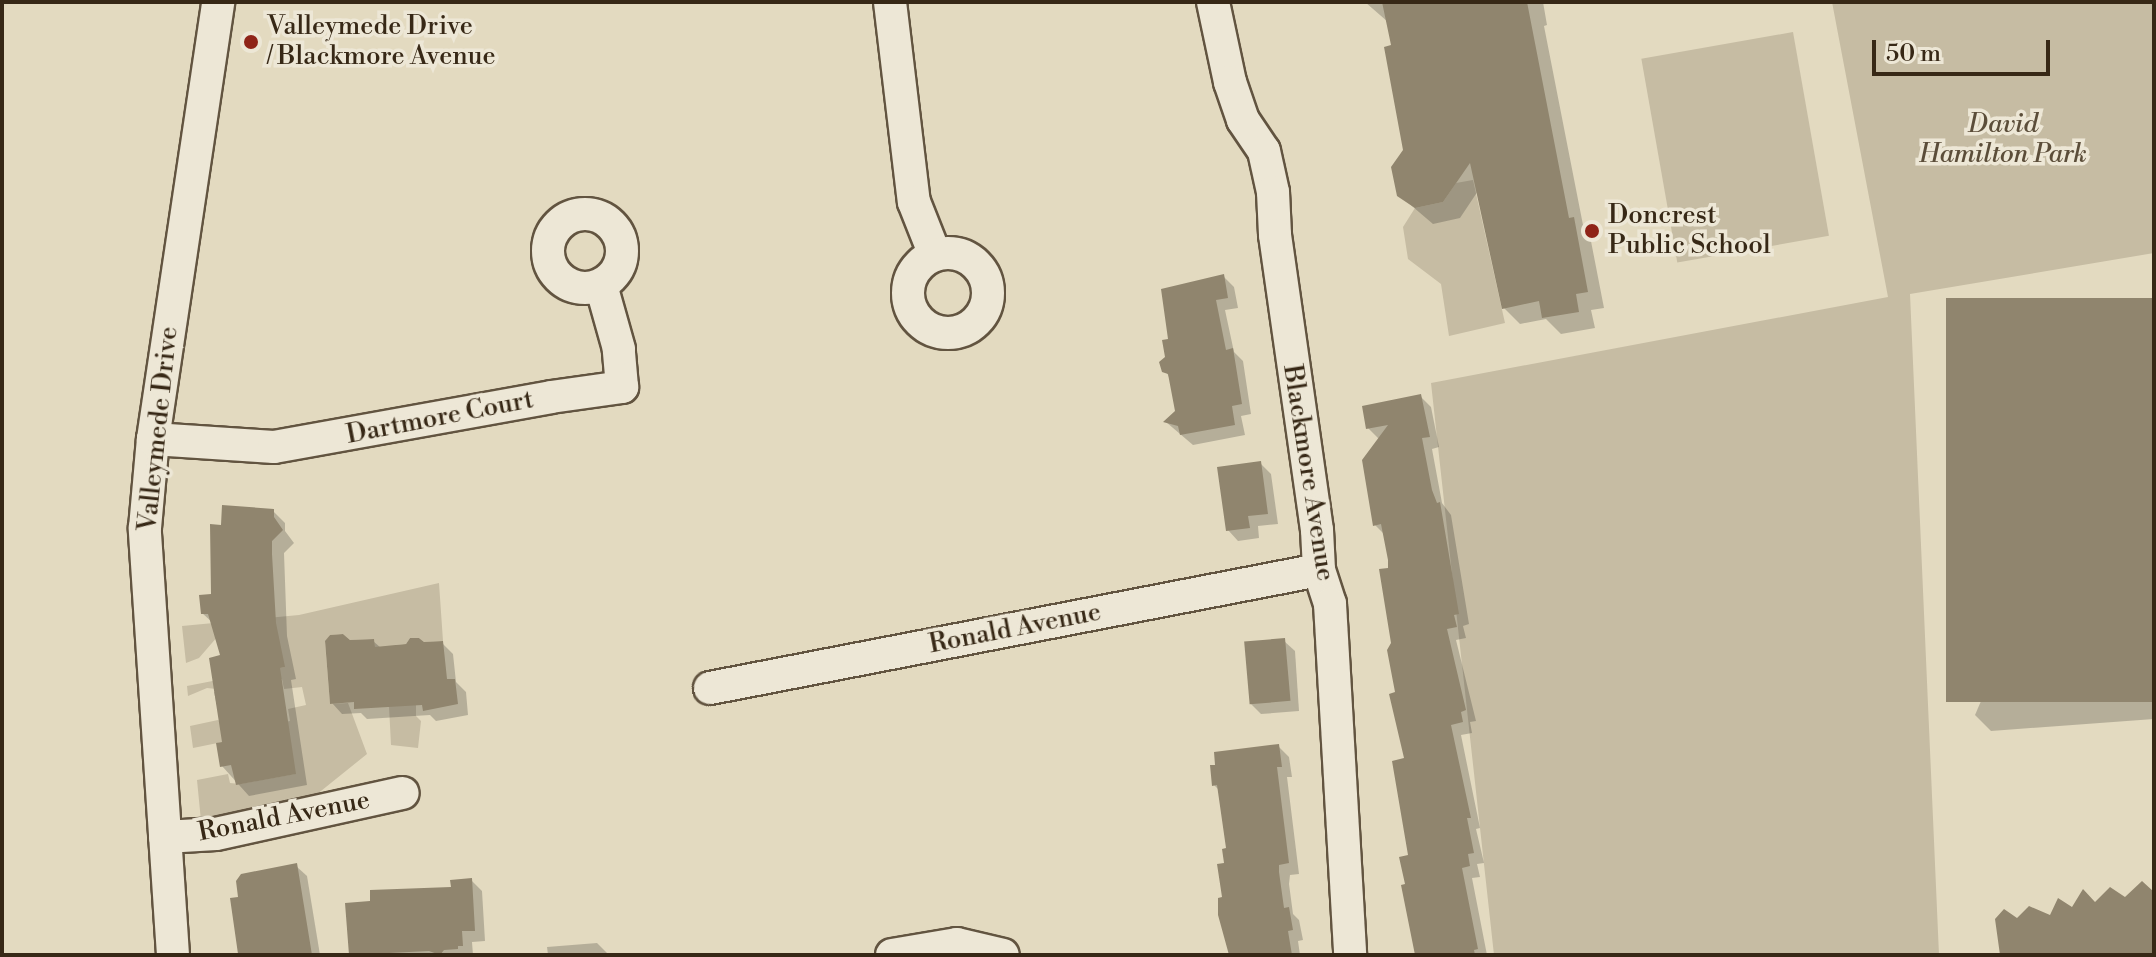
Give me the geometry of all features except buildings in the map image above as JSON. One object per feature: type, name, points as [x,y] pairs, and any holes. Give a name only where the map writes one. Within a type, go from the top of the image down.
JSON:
[{"type":"street","name":"Valleymede Drive","points":[[173,955],[145,528],[153,439],[218,2]]},
{"type":"street","points":[[890,2],[914,202],[935,255]]},
{"type":"street","name":"Blackmore Avenue","points":[[1213,2],[1230,82],[1243,120],[1264,151],[1273,192],[1275,235],[1317,530],[1319,570],[1330,604],[1350,955]]},
{"type":"street","name":"Dartmore Court","points":[[153,439],[274,447],[622,387],[619,349],[601,285]]},
{"type":"street","name":"Ronald Avenue","points":[[710,688],[1319,570]]},
{"type":"street","name":"Ronald Avenue","points":[[165,837],[216,834],[403,793]]},
{"type":"street","points":[[892,955],[957,944],[1003,955]]},
{"type":"green space","name":"David Hamilton Park","points":[[1832,2],[2154,2],[2154,253],[1910,294],[1939,955],[1494,955],[1431,383],[1888,297]]},
{"type":"green space","points":[[1793,32],[1829,236],[1677,263],[1641,59]]},
{"type":"green space","points":[[1473,180],[1505,323],[1449,336],[1441,284],[1408,259],[1403,227],[1415,208],[1443,202],[1456,183]]},
{"type":"green space","points":[[439,583],[443,641],[424,642],[419,638],[410,638],[406,644],[395,645],[416,701],[416,716],[421,721],[418,748],[391,745],[387,668],[376,667],[374,639],[350,640],[343,634],[330,635],[325,642],[330,704],[348,703],[367,754],[316,795],[201,821],[197,780],[228,774],[230,783],[240,784],[295,774],[247,737],[193,748],[190,726],[218,720],[235,732],[290,721],[288,709],[306,705],[302,687],[284,689],[282,679],[226,690],[207,688],[188,696],[187,686],[285,667],[218,636],[199,658],[186,663],[182,626],[299,615]]},
{"type":"place","name":"Valleymede Drive / Blackmore Avenue","points":[[251,42]]},
{"type":"place","name":"Doncrest Public School","points":[[1592,231]]}]
